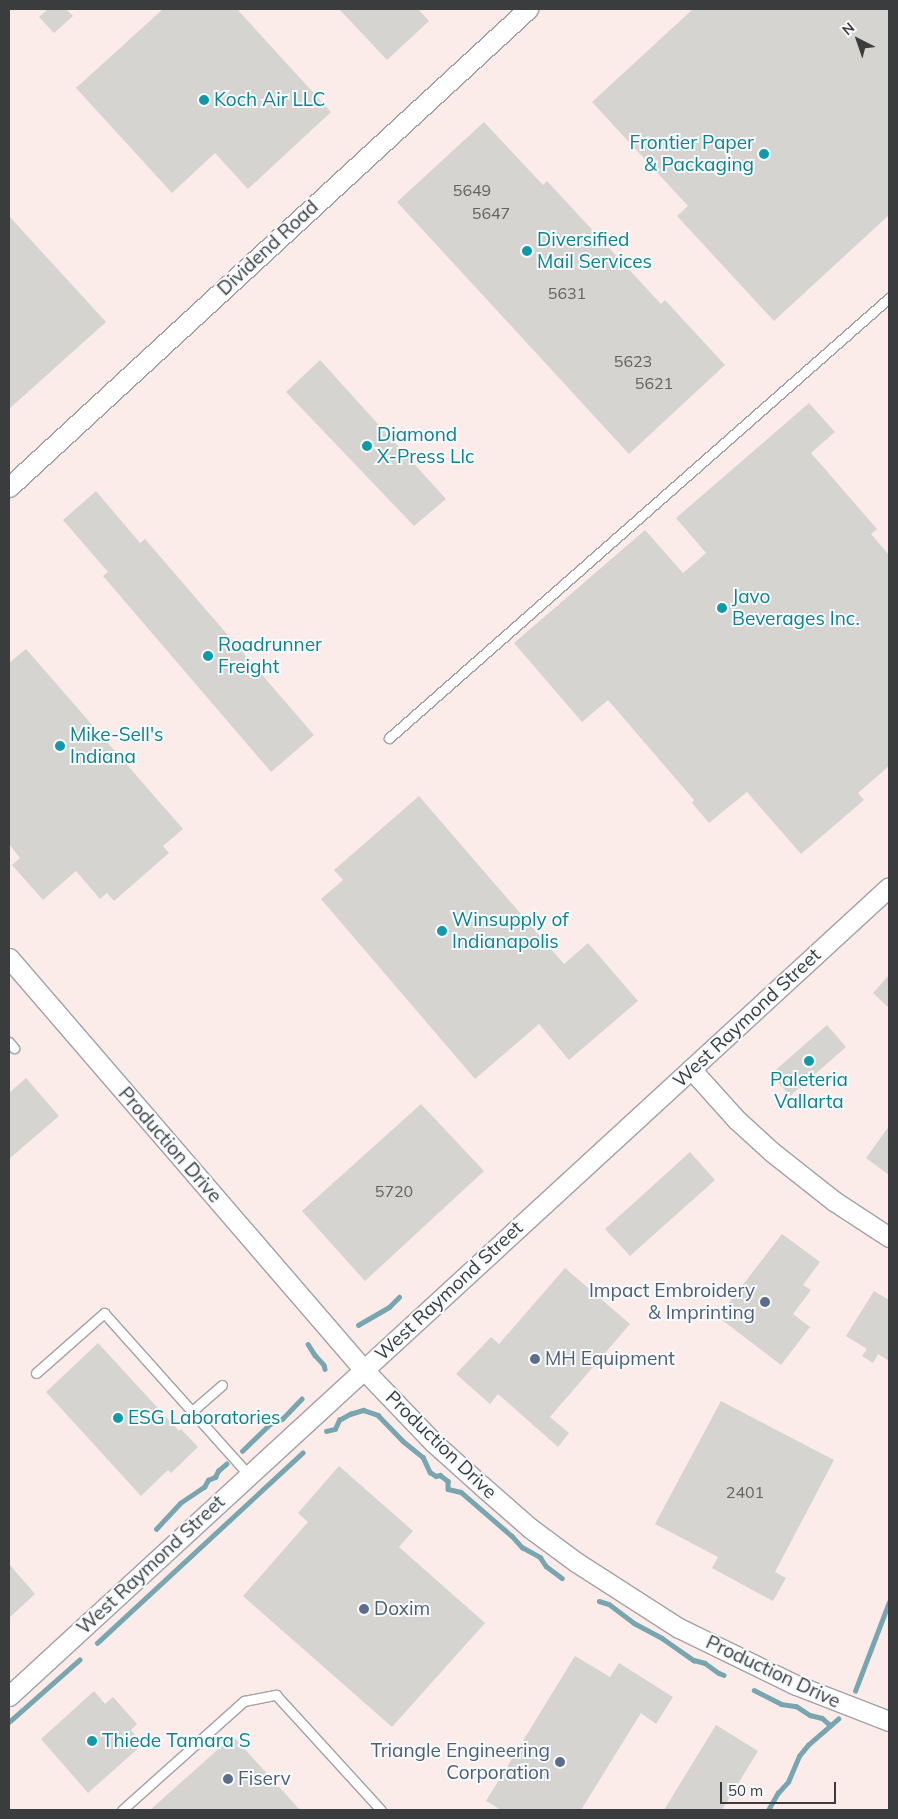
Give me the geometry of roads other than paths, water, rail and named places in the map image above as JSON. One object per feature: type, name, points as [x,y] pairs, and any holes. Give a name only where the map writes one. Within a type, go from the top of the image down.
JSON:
[{"type":"street","name":"Dividend Road","points":[[9,487],[528,9]]},
{"type":"street","name":"West Raymond Street","points":[[9,1696],[889,887]]},
{"type":"street","name":"Production Drive","points":[[9,958],[364,1370],[447,1455],[530,1528],[576,1562],[636,1602],[735,1656],[796,1685],[889,1721]]},
{"type":"street","points":[[691,1069],[749,1131],[784,1162],[834,1201],[889,1237]]},
{"type":"lane","points":[[389,738],[889,298]]},
{"type":"lane","points":[[36,1373],[104,1313],[249,1475]]},
{"type":"lane","points":[[192,1412],[222,1385]]},
{"type":"lane","points":[[122,1810],[244,1701],[276,1695],[380,1810]]},
{"type":"waterway","points":[[358,1325],[389,1307],[399,1297]]},
{"type":"waterway","points":[[308,1344],[325,1369]]},
{"type":"waterway","points":[[242,1451],[270,1424],[282,1419],[301,1399]]},
{"type":"waterway","points":[[326,1431],[335,1429],[339,1420],[350,1414],[363,1410],[378,1415],[403,1441],[423,1457],[430,1472],[436,1476],[440,1475],[448,1481],[448,1489],[461,1492],[522,1547],[540,1557],[546,1566],[562,1578]]},
{"type":"waterway","points":[[97,1643],[302,1453]]},
{"type":"waterway","points":[[156,1529],[180,1503],[204,1487],[208,1480],[215,1477],[218,1471],[226,1464]]},
{"type":"waterway","points":[[599,1601],[609,1604],[634,1623],[662,1638],[694,1660],[705,1663],[724,1675]]},
{"type":"waterway","points":[[855,1691],[889,1602]]},
{"type":"waterway","points":[[9,1722],[79,1660]]},
{"type":"waterway","points":[[754,1690],[781,1704],[796,1706],[810,1715],[822,1718],[830,1725]]},
{"type":"waterway","points":[[768,1810],[778,1793],[788,1782],[799,1756],[808,1745],[838,1719]]},
{"type":"place","name":"Koch Air LLC","points":[[204,100]]},
{"type":"place","name":"Frontier Paper & Packaging","points":[[764,154]]},
{"type":"place","name":"Diversified Mail Services","points":[[527,251]]},
{"type":"place","name":"Diamond X-Press Llc","points":[[367,446]]},
{"type":"place","name":"Javo Beverages Inc.","points":[[722,608]]},
{"type":"place","name":"Roadrunner Freight","points":[[208,656]]},
{"type":"place","name":"Mike-Sell's Indiana","points":[[60,746]]},
{"type":"place","name":"Winsupply of Indianapolis","points":[[442,931]]},
{"type":"place","name":"Paleteria Vallarta","points":[[809,1061]]},
{"type":"place","name":"Impact Embroidery & Imprinting","points":[[765,1302]]},
{"type":"place","name":"MH Equipment","points":[[535,1359]]},
{"type":"place","name":"ESG Laboratories","points":[[118,1418]]},
{"type":"place","name":"Doxim","points":[[364,1609]]},
{"type":"place","name":"Thiede Tamara S","points":[[92,1741]]},
{"type":"place","name":"Triangle Engineering Corporation","points":[[560,1762]]},
{"type":"place","name":"Fiserv","points":[[228,1779]]}]
